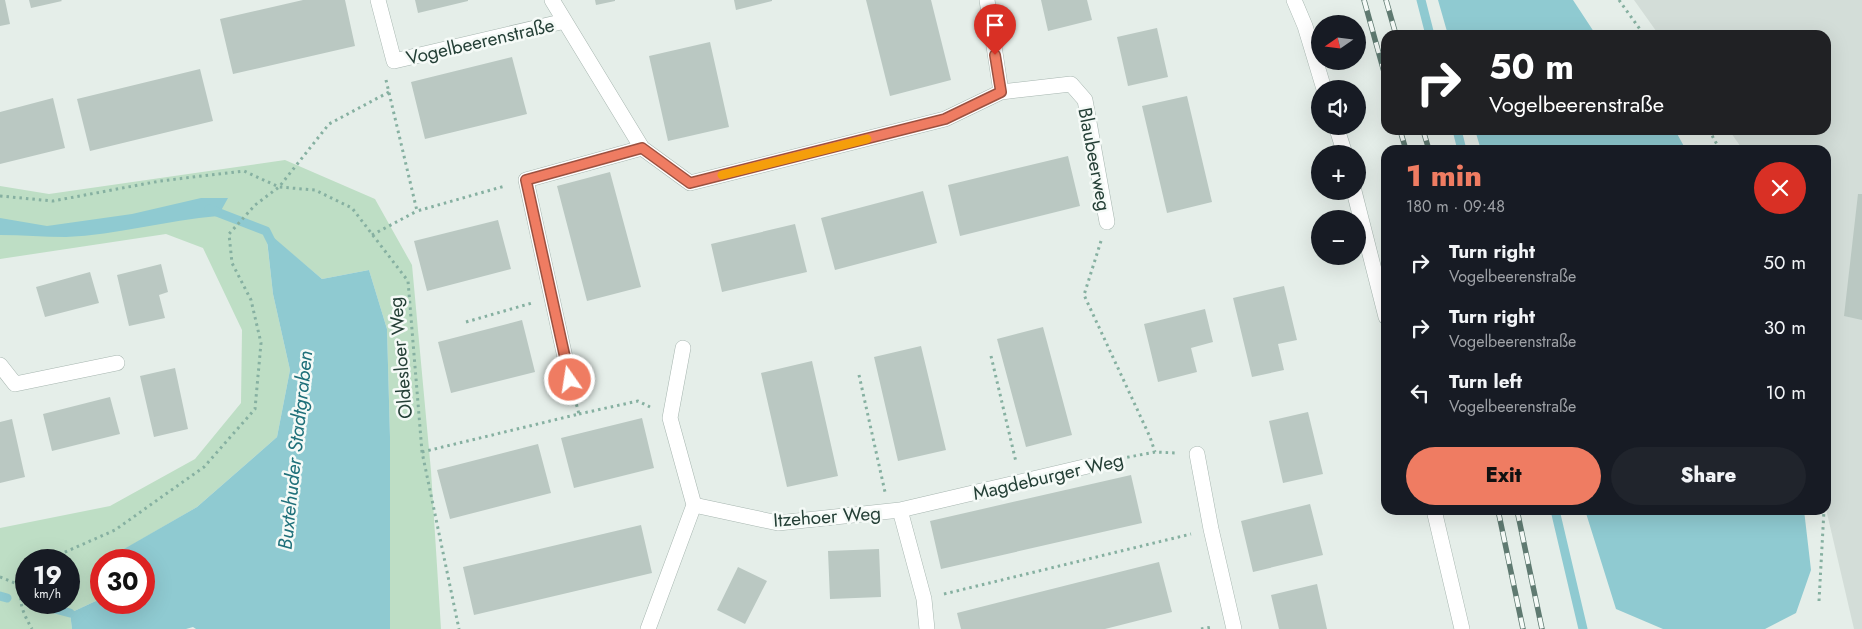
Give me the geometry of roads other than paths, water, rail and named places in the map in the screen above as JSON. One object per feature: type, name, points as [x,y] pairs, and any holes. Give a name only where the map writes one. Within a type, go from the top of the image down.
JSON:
[{"type":"street","name":"Vogelbeerenstraße","points":[[378,0],[394,61],[565,21]]},
{"type":"street","name":"Vogelbeerenstraße","points":[[552,0],[642,148],[690,183],[945,119],[1001,92]]},
{"type":"street","points":[[988,0],[1001,92]]},
{"type":"street","points":[[1294,0],[1305,26],[1321,80]]},
{"type":"street","name":"Blaubeerweg","points":[[1001,92],[1071,84],[1085,100],[1107,222]]},
{"type":"street","points":[[570,380],[526,180],[642,148]]},
{"type":"street","points":[[1356,200],[1381,297]]},
{"type":"street","points":[[648,629],[694,505],[670,418],[683,348]]},
{"type":"street","points":[[0,365],[15,384],[117,363]]},
{"type":"street","points":[[1197,454],[1211,529],[1234,629]]},
{"type":"street","name":"Magdeburger Weg","points":[[895,511],[1088,466]]},
{"type":"street","name":"Itzehoer Weg","points":[[694,505],[778,523],[895,511],[924,599],[927,629]]},
{"type":"street","points":[[1435,515],[1462,629]]},
{"type":"water","points":[[1438,0],[1573,0],[1593,30],[1447,30]]},
{"type":"water","points":[[1476,135],[1678,135],[1683,145],[1480,145]]},
{"type":"water","points":[[201,198],[228,198],[218,216],[85,236],[0,235],[0,218],[47,226],[132,214]]},
{"type":"water","points":[[266,231],[322,279],[369,270],[387,329],[390,437],[390,629],[196,629],[193,627],[186,629],[72,629],[70,614],[80,614],[80,608],[90,604],[90,614],[155,614],[155,549],[124,549],[197,507],[277,437],[290,370],[273,294]]},
{"type":"water","points":[[1587,515],[1805,515],[1811,570],[1796,613],[1765,629],[1663,629],[1616,609]]},
{"type":"waterway","points":[[1421,0],[1429,30]]},
{"type":"waterway","points":[[1458,135],[1461,145]]},
{"type":"waterway","name":"Buxtehuder Stadtgraben","points":[[209,209],[266,231],[271,241]]},
{"type":"waterway","points":[[1556,515],[1583,629]]},
{"type":"waterway","points":[[0,596],[7,598]]},
{"type":"railway","points":[[1364,0],[1381,61]]},
{"type":"railway","points":[[1386,0],[1395,30]]},
{"type":"railway","points":[[1402,135],[1404,145]]},
{"type":"railway","points":[[1424,135],[1428,145]]},
{"type":"railway","points":[[1499,515],[1523,629]]},
{"type":"railway","points":[[1518,515],[1542,629]]}]
